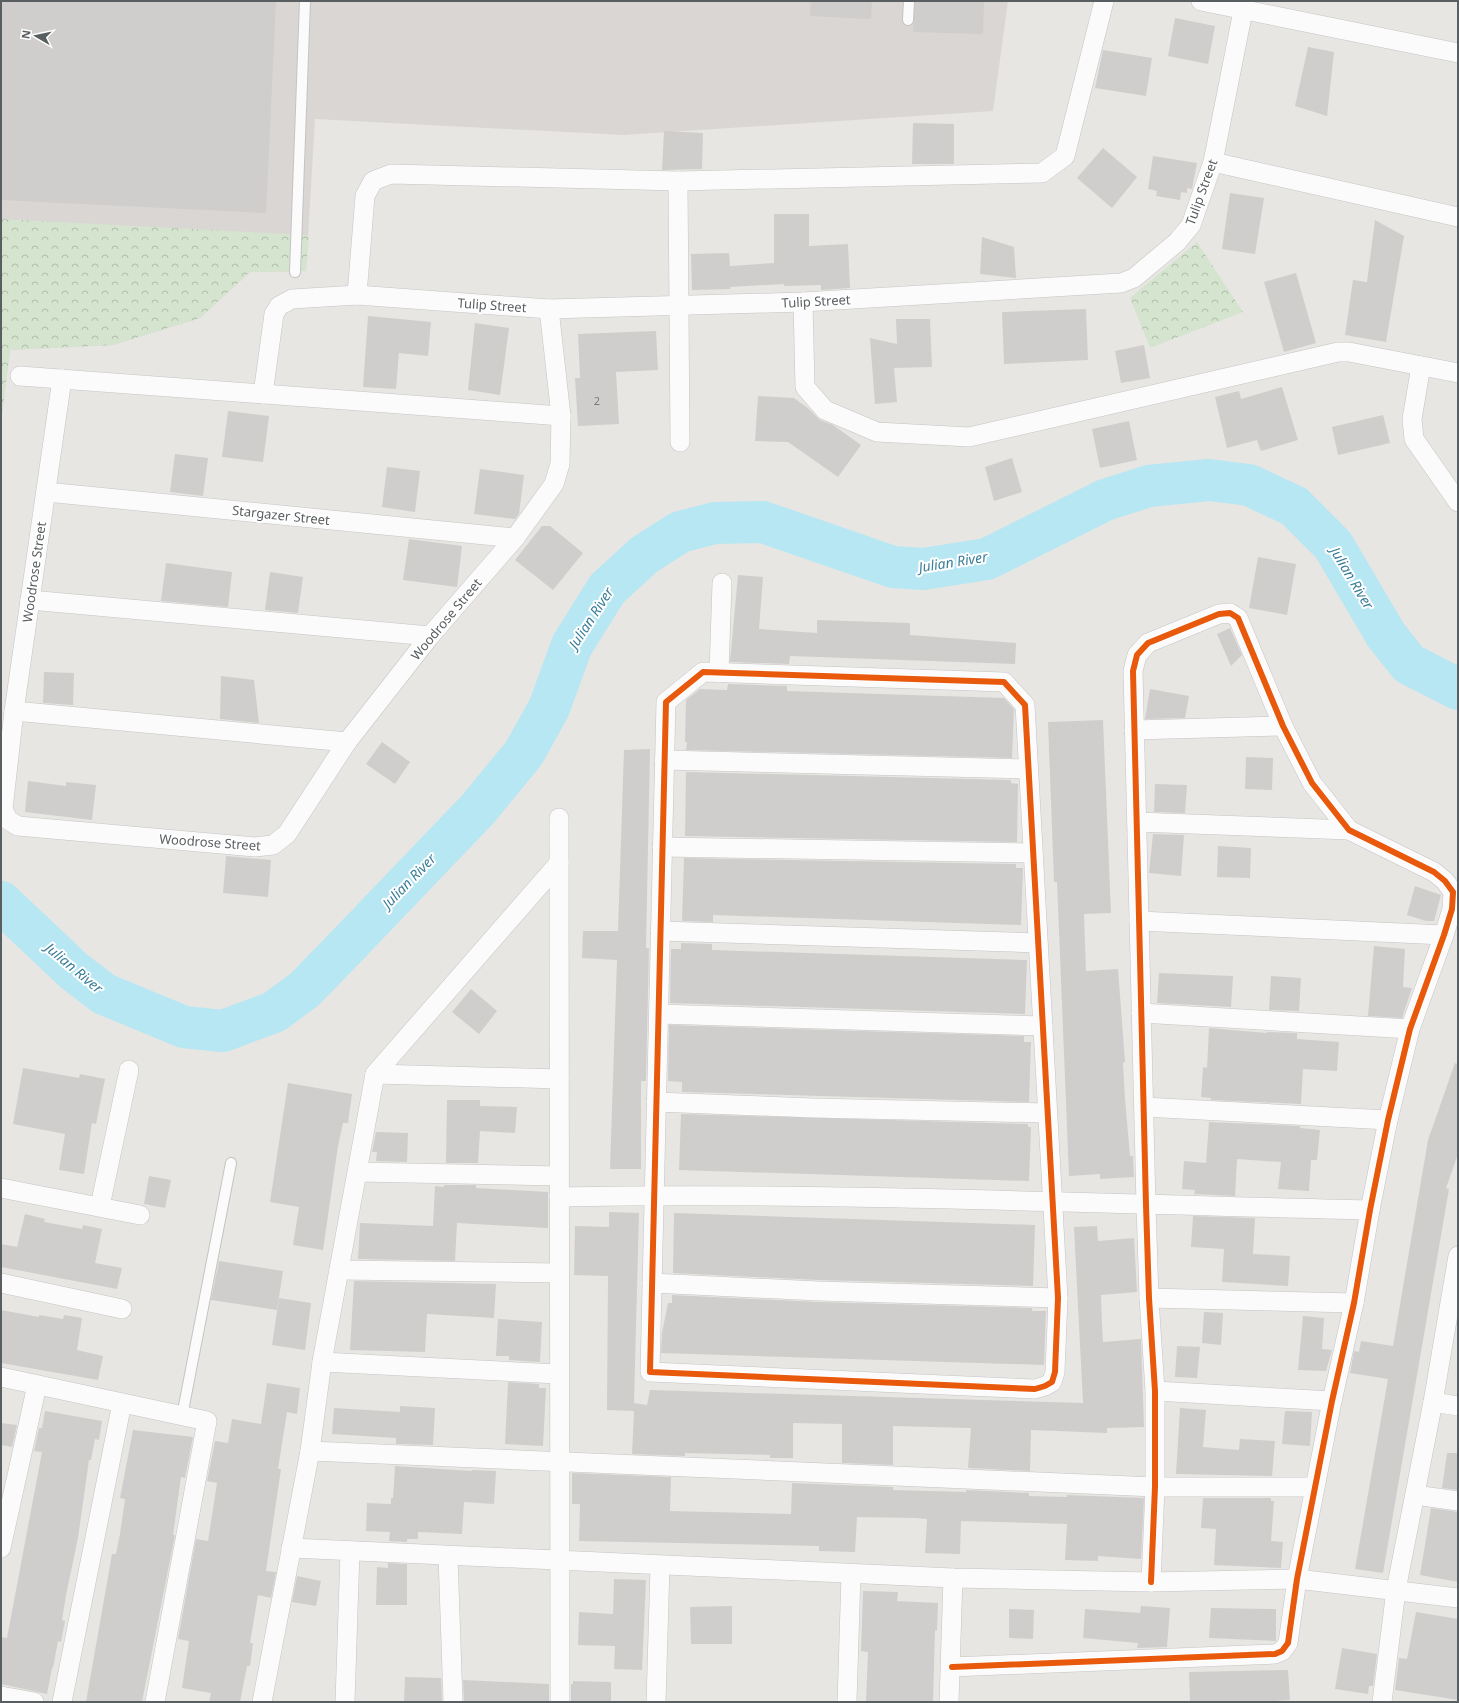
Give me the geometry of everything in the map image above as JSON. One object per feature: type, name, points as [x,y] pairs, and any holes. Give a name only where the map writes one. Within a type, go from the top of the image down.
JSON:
[{"type":"street","points":[[357,295],[365,196],[373,181],[391,174],[678,181],[1042,172],[1065,156],[1104,1]]},
{"type":"street","points":[[1201,1],[1244,5],[1458,53]]},
{"type":"street","name":"Tulip Street","points":[[263,394],[274,314],[279,306],[292,299],[357,295],[548,309],[679,304],[803,302],[1121,283],[1134,278],[1177,242],[1191,225],[1213,162],[1244,5]]},
{"type":"street","points":[[1213,162],[1458,217]]},
{"type":"street","points":[[678,181],[680,442]]},
{"type":"street","points":[[803,302],[805,387],[826,410],[877,432],[969,437],[1338,352],[1349,352],[1458,373]]},
{"type":"street","name":"Woodrose Street","points":[[62,379],[14,711],[3,809],[8,820],[18,826],[255,847],[273,845],[287,834],[347,742],[430,636],[515,538],[554,484],[560,464],[561,416],[548,309]]},
{"type":"street","points":[[1421,366],[1412,419],[1414,439],[1458,502]]},
{"type":"street","points":[[20,376],[561,416]]},
{"type":"street","name":"Stargazer Street","points":[[46,492],[515,538]]},
{"type":"street","points":[[719,673],[722,583]]},
{"type":"street","points":[[30,600],[430,636]]},
{"type":"street","points":[[1151,1582],[1155,1487],[1155,1391],[1149,1298],[1146,1205],[1134,730],[1133,671],[1137,655],[1148,643],[1219,614],[1230,613],[1238,618],[1284,726],[1312,783],[1349,830]]},
{"type":"street","points":[[703,672],[1004,682],[1025,705],[1058,1298],[1055,1372],[1052,1382],[1035,1389],[650,1372],[664,760],[666,702],[703,672]]},
{"type":"street","points":[[14,711],[347,742]]},
{"type":"street","points":[[1134,730],[1284,726]]},
{"type":"street","points":[[664,760],[1028,769]]},
{"type":"street","points":[[559,818],[558,1374],[560,1702]]},
{"type":"street","points":[[952,1666],[1274,1654],[1282,1651],[1288,1643],[1297,1579],[1332,1401],[1354,1303],[1370,1210],[1388,1120],[1410,1029],[1452,909],[1453,892],[1445,881],[1434,872],[1349,830],[1137,822]]},
{"type":"street","points":[[662,847],[1033,854]]},
{"type":"street","points":[[262,1702],[310,1451],[322,1362],[375,1074],[559,863]]},
{"type":"street","points":[[1139,922],[1444,935]]},
{"type":"street","points":[[660,931],[1038,943]]},
{"type":"street","points":[[1141,1013],[1410,1029]]},
{"type":"street","points":[[659,1014],[1043,1026]]},
{"type":"street","points":[[100,1206],[129,1070]]},
{"type":"street","points":[[375,1074],[559,1079]]},
{"type":"street","points":[[656,1102],[812,1108],[1048,1113]]},
{"type":"street","points":[[1144,1107],[1388,1120]]},
{"type":"street","points":[[358,1172],[559,1176]]},
{"type":"street","points":[[1,1188],[100,1206],[140,1215]]},
{"type":"street","points":[[559,1197],[654,1195],[1053,1201],[1146,1205],[1370,1210]]},
{"type":"street","points":[[1383,1702],[1396,1590],[1453,1308],[1458,1256]]},
{"type":"street","points":[[340,1270],[559,1273]]},
{"type":"street","points":[[1,1283],[122,1309]]},
{"type":"street","points":[[652,1283],[1058,1298]]},
{"type":"street","points":[[1149,1298],[1354,1303]]},
{"type":"street","points":[[322,1362],[558,1374]]},
{"type":"street","points":[[1,1377],[207,1422],[155,1702]]},
{"type":"street","points":[[1,1548],[37,1385]]},
{"type":"street","points":[[1155,1391],[1332,1401]]},
{"type":"street","points":[[1433,1402],[1458,1406]]},
{"type":"street","points":[[62,1702],[122,1403]]},
{"type":"street","points":[[310,1451],[1155,1487],[1315,1487]]},
{"type":"street","points":[[1415,1495],[1458,1500]]},
{"type":"street","points":[[291,1548],[560,1562],[954,1578],[1151,1582],[1297,1579],[1458,1598]]},
{"type":"street","points":[[345,1702],[350,1551]]},
{"type":"street","points":[[448,1556],[453,1702]]},
{"type":"street","points":[[656,1702],[660,1566]]},
{"type":"street","points":[[847,1702],[851,1574]]},
{"type":"street","points":[[949,1702],[952,1666],[954,1578]]},
{"type":"street","points":[[1,1696],[34,1702]]},
{"type":"lane","points":[[295,272],[305,1]]},
{"type":"lane","points":[[908,20],[909,1]]},
{"type":"lane","points":[[182,1416],[231,1163]]},
{"type":"shaded area","points":[[1,1],[1008,1],[993,111],[623,135],[315,119],[306,271],[250,272],[200,318],[113,345],[10,350],[1,423]]},
{"type":"green space","points":[[1,219],[309,235],[306,271],[250,272],[200,318],[113,345],[10,350],[1,423]]},
{"type":"green space","points":[[1197,242],[1243,312],[1150,348],[1130,298]]},
{"type":"building","points":[[1,1],[276,1],[266,213],[1,200]]},
{"type":"building","points":[[811,1],[872,1],[871,19],[810,16]]},
{"type":"building","points":[[915,1],[984,1],[983,34],[913,32]]},
{"type":"building","points":[[1175,18],[1215,26],[1208,64],[1168,56]]},
{"type":"building","points":[[1308,47],[1334,52],[1327,116],[1295,106]]},
{"type":"building","points":[[1103,50],[1152,58],[1146,96],[1095,88]]},
{"type":"building","points":[[913,123],[954,124],[954,164],[912,164]]},
{"type":"building","points":[[664,131],[703,133],[702,169],[662,170]]},
{"type":"building","points":[[1103,148],[1137,177],[1112,208],[1077,178]]},
{"type":"building","points":[[1153,156],[1197,163],[1192,189],[1187,188],[1187,193],[1181,192],[1180,200],[1156,196],[1157,191],[1148,189]]},
{"type":"building","points":[[1230,193],[1264,198],[1255,254],[1222,249]]},
{"type":"building","points":[[774,214],[809,214],[809,246],[848,244],[850,288],[821,290],[821,285],[784,286],[784,284],[730,287],[730,289],[692,290],[691,254],[729,253],[730,266],[774,263]]},
{"type":"building","points":[[1375,220],[1404,236],[1386,342],[1345,335],[1353,280],[1367,282]]},
{"type":"building","points":[[982,237],[1014,247],[1016,278],[980,274]]},
{"type":"building","points":[[1296,273],[1316,343],[1284,352],[1264,282]]},
{"type":"building","points":[[1086,309],[1088,360],[1004,364],[1002,312]]},
{"type":"building","points":[[368,316],[431,322],[428,356],[399,353],[396,389],[363,387]]},
{"type":"building","points":[[896,319],[930,319],[932,367],[894,368],[897,402],[875,404],[870,338],[897,344]]},
{"type":"building","points":[[475,323],[509,328],[500,395],[468,390]]},
{"type":"building","points":[[656,331],[658,370],[616,372],[619,424],[578,426],[575,378],[580,378],[578,334]]},
{"type":"building","points":[[1144,345],[1150,378],[1121,383],[1115,351]]},
{"type":"building","points":[[1282,387],[1298,440],[1261,451],[1257,440],[1227,448],[1215,397],[1239,391],[1241,399]]},
{"type":"building","points":[[758,396],[794,398],[809,409],[820,420],[833,425],[861,445],[838,477],[788,442],[755,441]]},
{"type":"building","points":[[228,411],[269,416],[263,462],[222,457]]},
{"type":"building","points":[[1383,415],[1390,443],[1338,455],[1332,427]]},
{"type":"building","points":[[1129,421],[1137,460],[1100,468],[1092,429]]},
{"type":"building","points":[[175,454],[208,458],[203,496],[170,492]]},
{"type":"building","points":[[1012,458],[1022,492],[994,501],[985,467]]},
{"type":"building","points":[[387,467],[420,471],[415,512],[382,507]]},
{"type":"building","points":[[480,469],[524,475],[519,514],[515,519],[474,514]]},
{"type":"building","points":[[542,526],[550,526],[583,553],[553,590],[515,560]]},
{"type":"building","points":[[409,539],[462,546],[457,587],[403,580]]},
{"type":"building","points":[[1258,557],[1296,564],[1287,615],[1249,608]]},
{"type":"building","points":[[166,563],[232,572],[228,607],[161,601]]},
{"type":"building","points":[[270,572],[303,577],[298,613],[265,610]]},
{"type":"building","points":[[738,575],[763,577],[759,629],[817,633],[817,620],[910,623],[910,635],[1016,643],[1015,664],[790,656],[789,664],[730,662]]},
{"type":"building","points":[[1230,628],[1242,655],[1231,666],[1217,634]]},
{"type":"building","points":[[44,672],[74,673],[73,705],[43,703]]},
{"type":"building","points":[[221,676],[254,680],[259,723],[220,719]]},
{"type":"building","points":[[728,684],[787,686],[787,691],[1004,698],[1014,709],[1012,758],[686,750],[686,700],[700,689],[727,690]]},
{"type":"building","points":[[1150,689],[1189,696],[1185,718],[1145,719]]},
{"type":"building","points":[[1103,720],[1111,913],[1084,914],[1086,971],[1118,969],[1125,1062],[1123,1063],[1125,1099],[1130,1156],[1133,1156],[1134,1177],[1100,1179],[1100,1174],[1069,1176],[1057,882],[1054,882],[1048,722]]},
{"type":"building","points":[[382,742],[410,762],[395,784],[366,764]]},
{"type":"building","points":[[650,749],[646,948],[649,948],[646,1081],[641,1081],[641,1169],[610,1169],[617,960],[582,958],[583,931],[618,931],[624,750]]},
{"type":"building","points":[[1246,757],[1273,758],[1272,790],[1245,789]]},
{"type":"building","points":[[686,772],[1011,780],[1011,783],[1018,784],[1017,842],[685,836]]},
{"type":"building","points":[[28,781],[66,786],[66,782],[96,785],[92,820],[25,812]]},
{"type":"building","points":[[1155,784],[1187,785],[1185,813],[1154,812]]},
{"type":"building","points":[[1153,834],[1184,835],[1181,876],[1149,873]]},
{"type":"building","points":[[1218,846],[1251,848],[1250,878],[1217,877]]},
{"type":"building","points":[[226,856],[271,860],[268,897],[223,893]]},
{"type":"building","points":[[684,858],[1016,864],[1016,868],[1023,868],[1021,925],[713,915],[713,922],[682,921]]},
{"type":"building","points":[[1415,886],[1441,895],[1434,921],[1426,921],[1407,915]]},
{"type":"building","points":[[681,943],[712,944],[712,950],[1027,960],[1025,1014],[670,1003],[671,949],[681,949]]},
{"type":"building","points":[[1374,946],[1405,949],[1403,987],[1412,988],[1402,1018],[1368,1016]]},
{"type":"building","points":[[1159,973],[1233,976],[1231,1007],[1157,1003]]},
{"type":"building","points":[[1271,976],[1301,978],[1299,1011],[1269,1010]]},
{"type":"building","points":[[471,989],[497,1011],[479,1034],[452,1012]]},
{"type":"building","points":[[669,1025],[1024,1036],[1024,1042],[1031,1042],[1029,1102],[682,1092],[682,1082],[668,1081]]},
{"type":"building","points":[[1209,1028],[1267,1033],[1297,1033],[1297,1039],[1339,1042],[1337,1071],[1303,1069],[1301,1104],[1211,1100],[1211,1098],[1201,1097],[1203,1067],[1207,1068]]},
{"type":"building","points":[[1455,1063],[1458,1064],[1458,1154],[1446,1188],[1449,1189],[1383,1573],[1355,1569],[1388,1379],[1350,1373],[1354,1351],[1359,1352],[1361,1341],[1393,1346],[1428,1140]]},
{"type":"building","points":[[23,1068],[79,1078],[80,1074],[105,1079],[96,1124],[92,1123],[84,1174],[59,1170],[65,1134],[13,1124]]},
{"type":"building","points":[[288,1083],[352,1094],[348,1123],[343,1123],[338,1146],[323,1250],[293,1245],[299,1207],[270,1202]]},
{"type":"building","points":[[447,1100],[480,1100],[480,1106],[517,1107],[515,1133],[480,1131],[478,1163],[446,1163]]},
{"type":"building","points":[[681,1114],[1028,1124],[1028,1127],[1031,1127],[1029,1181],[679,1170]]},
{"type":"building","points":[[1209,1122],[1300,1126],[1300,1128],[1320,1130],[1317,1160],[1311,1160],[1309,1191],[1278,1189],[1281,1162],[1237,1159],[1235,1196],[1194,1194],[1195,1190],[1182,1189],[1184,1161],[1206,1163]]},
{"type":"building","points":[[376,1132],[408,1133],[407,1162],[376,1161],[377,1152],[372,1152]]},
{"type":"building","points":[[149,1176],[171,1180],[165,1208],[144,1204]]},
{"type":"building","points":[[444,1185],[476,1185],[476,1188],[548,1192],[548,1228],[457,1223],[455,1261],[358,1259],[360,1223],[433,1226],[435,1186],[444,1187]]},
{"type":"building","points":[[609,1212],[639,1213],[634,1403],[647,1405],[650,1390],[1083,1403],[1074,1227],[1097,1226],[1098,1241],[1134,1238],[1137,1292],[1101,1295],[1102,1324],[1103,1342],[1141,1339],[1144,1427],[1107,1428],[1107,1433],[1031,1430],[1030,1471],[968,1468],[971,1428],[893,1426],[893,1465],[842,1463],[842,1424],[793,1423],[793,1458],[770,1458],[770,1455],[685,1453],[685,1456],[632,1454],[634,1411],[607,1410],[608,1276],[574,1275],[575,1226],[609,1227]]},
{"type":"building","points":[[674,1213],[1035,1225],[1033,1286],[818,1280],[673,1273]]},
{"type":"building","points":[[25,1214],[45,1219],[44,1222],[82,1229],[83,1225],[102,1229],[95,1263],[122,1268],[117,1289],[1,1267],[1,1244],[17,1247]]},
{"type":"building","points":[[1193,1216],[1255,1218],[1253,1254],[1290,1256],[1288,1286],[1222,1282],[1224,1249],[1191,1247]]},
{"type":"building","points":[[219,1261],[283,1271],[277,1310],[211,1300]]},
{"type":"building","points":[[354,1281],[496,1284],[494,1318],[427,1314],[425,1352],[350,1350]]},
{"type":"building","points":[[672,1295],[818,1302],[1032,1308],[1032,1311],[1046,1311],[1044,1365],[661,1353],[662,1333],[668,1303],[672,1303]]},
{"type":"building","points":[[279,1298],[311,1303],[305,1350],[272,1345]]},
{"type":"building","points":[[1,1310],[39,1317],[39,1315],[63,1319],[64,1315],[82,1318],[77,1350],[103,1356],[98,1380],[1,1363]]},
{"type":"building","points":[[1204,1312],[1223,1313],[1221,1345],[1202,1343]]},
{"type":"building","points":[[1303,1316],[1324,1318],[1322,1349],[1332,1350],[1326,1371],[1298,1370]]},
{"type":"building","points":[[498,1319],[542,1322],[540,1362],[509,1360],[509,1356],[496,1356]]},
{"type":"building","points":[[1177,1346],[1200,1347],[1197,1378],[1175,1377]]},
{"type":"building","points":[[508,1382],[539,1384],[539,1388],[546,1388],[543,1446],[505,1444]]},
{"type":"building","points":[[267,1383],[300,1388],[297,1414],[287,1412],[278,1469],[281,1469],[266,1571],[276,1572],[271,1598],[258,1595],[250,1643],[253,1643],[250,1666],[247,1666],[240,1702],[209,1702],[211,1693],[182,1688],[189,1641],[178,1639],[196,1539],[208,1541],[217,1483],[207,1481],[215,1441],[228,1443],[232,1419],[261,1424]]},
{"type":"building","points":[[400,1406],[435,1408],[433,1445],[396,1444],[396,1438],[332,1434],[334,1408],[400,1412]]},
{"type":"building","points":[[1180,1408],[1206,1410],[1203,1447],[1239,1450],[1240,1439],[1275,1441],[1272,1476],[1176,1474]]},
{"type":"building","points":[[45,1411],[102,1421],[99,1440],[95,1439],[91,1460],[89,1460],[78,1538],[62,1620],[65,1621],[61,1642],[58,1641],[47,1694],[1,1684],[1,1637],[7,1638],[42,1452],[34,1451],[39,1428],[42,1428]]},
{"type":"building","points":[[1285,1411],[1312,1412],[1310,1446],[1282,1444]]},
{"type":"building","points":[[1,1423],[17,1425],[12,1447],[1,1445]]},
{"type":"building","points":[[133,1430],[193,1437],[185,1478],[181,1477],[173,1535],[175,1535],[142,1702],[86,1702],[112,1554],[116,1554],[120,1534],[125,1499],[120,1498]]},
{"type":"building","points":[[1447,1453],[1458,1453],[1458,1490],[1442,1488]]},
{"type":"building","points":[[395,1466],[496,1471],[494,1504],[464,1502],[462,1534],[418,1532],[418,1539],[407,1539],[407,1542],[389,1541],[390,1532],[366,1531],[367,1503],[391,1504],[391,1498],[393,1498]]},
{"type":"building","points":[[572,1473],[671,1477],[670,1511],[791,1514],[792,1483],[893,1487],[893,1490],[966,1492],[966,1490],[1029,1493],[1029,1496],[1067,1497],[1067,1495],[1144,1498],[1141,1559],[1098,1556],[1098,1561],[1065,1560],[1067,1524],[961,1521],[960,1554],[925,1553],[927,1519],[915,1518],[857,1517],[855,1552],[819,1551],[819,1546],[579,1541],[580,1504],[572,1504]]},
{"type":"building","points":[[1203,1498],[1271,1498],[1271,1501],[1274,1501],[1271,1541],[1283,1542],[1281,1568],[1214,1565],[1216,1529],[1201,1528]]},
{"type":"building","points":[[1431,1508],[1458,1512],[1458,1582],[1420,1575]]},
{"type":"building","points":[[388,1563],[407,1564],[407,1605],[376,1605],[377,1567],[388,1568]]},
{"type":"building","points":[[297,1576],[321,1581],[316,1606],[292,1602]]},
{"type":"building","points":[[614,1579],[646,1580],[642,1670],[614,1669],[615,1646],[578,1645],[579,1612],[613,1614]]},
{"type":"building","points":[[863,1591],[898,1592],[897,1601],[938,1603],[937,1631],[935,1630],[933,1702],[866,1702],[868,1652],[861,1651]]},
{"type":"building","points":[[732,1606],[732,1644],[691,1644],[690,1607]]},
{"type":"building","points":[[1141,1606],[1170,1608],[1167,1647],[1137,1648],[1138,1643],[1083,1638],[1085,1609],[1140,1613]]},
{"type":"building","points":[[1211,1608],[1276,1609],[1276,1641],[1209,1638]]},
{"type":"building","points":[[1009,1609],[1034,1610],[1033,1639],[1009,1638]]},
{"type":"building","points":[[1416,1612],[1458,1619],[1458,1700],[1395,1690],[1399,1658],[1407,1659]]},
{"type":"building","points":[[1342,1648],[1377,1654],[1373,1686],[1369,1686],[1368,1694],[1335,1689]]},
{"type":"building","points":[[1288,1670],[1290,1700],[1259,1702],[1190,1702],[1189,1672]]},
{"type":"building","points":[[405,1677],[441,1678],[442,1702],[404,1702]]},
{"type":"building","points":[[463,1680],[549,1684],[549,1702],[464,1702]]},
{"type":"building","points":[[573,1681],[611,1682],[611,1702],[571,1702],[571,1684],[573,1684]]},
{"type":"waterway","name":"Julian River","points":[[1,902],[74,971],[104,994],[184,1027],[223,1031],[274,1012],[304,990],[342,951],[478,809],[524,753],[549,708],[572,645],[607,589],[644,555],[680,532],[715,523],[763,522],[893,567],[923,569],[987,559],[1105,500],[1149,486],[1209,480],[1249,485],[1294,506],[1333,545],[1386,635],[1409,664],[1458,689]]},
{"type":"cycle path","points":[[952,1667],[1275,1654],[1282,1651],[1288,1643],[1297,1579],[1332,1401],[1354,1303],[1370,1210],[1388,1120],[1410,1029],[1444,935],[1452,909],[1453,892],[1445,881],[1434,872],[1349,830],[1312,783],[1283,726],[1238,618],[1230,613],[1219,614],[1148,643],[1137,655],[1133,671],[1146,1205],[1149,1298],[1155,1391],[1155,1487],[1151,1582]]},
{"type":"cycle path","points":[[703,672],[1004,682],[1025,705],[1058,1298],[1055,1372],[1052,1382],[1045,1386],[1035,1389],[650,1372],[666,702],[703,672]]}]
